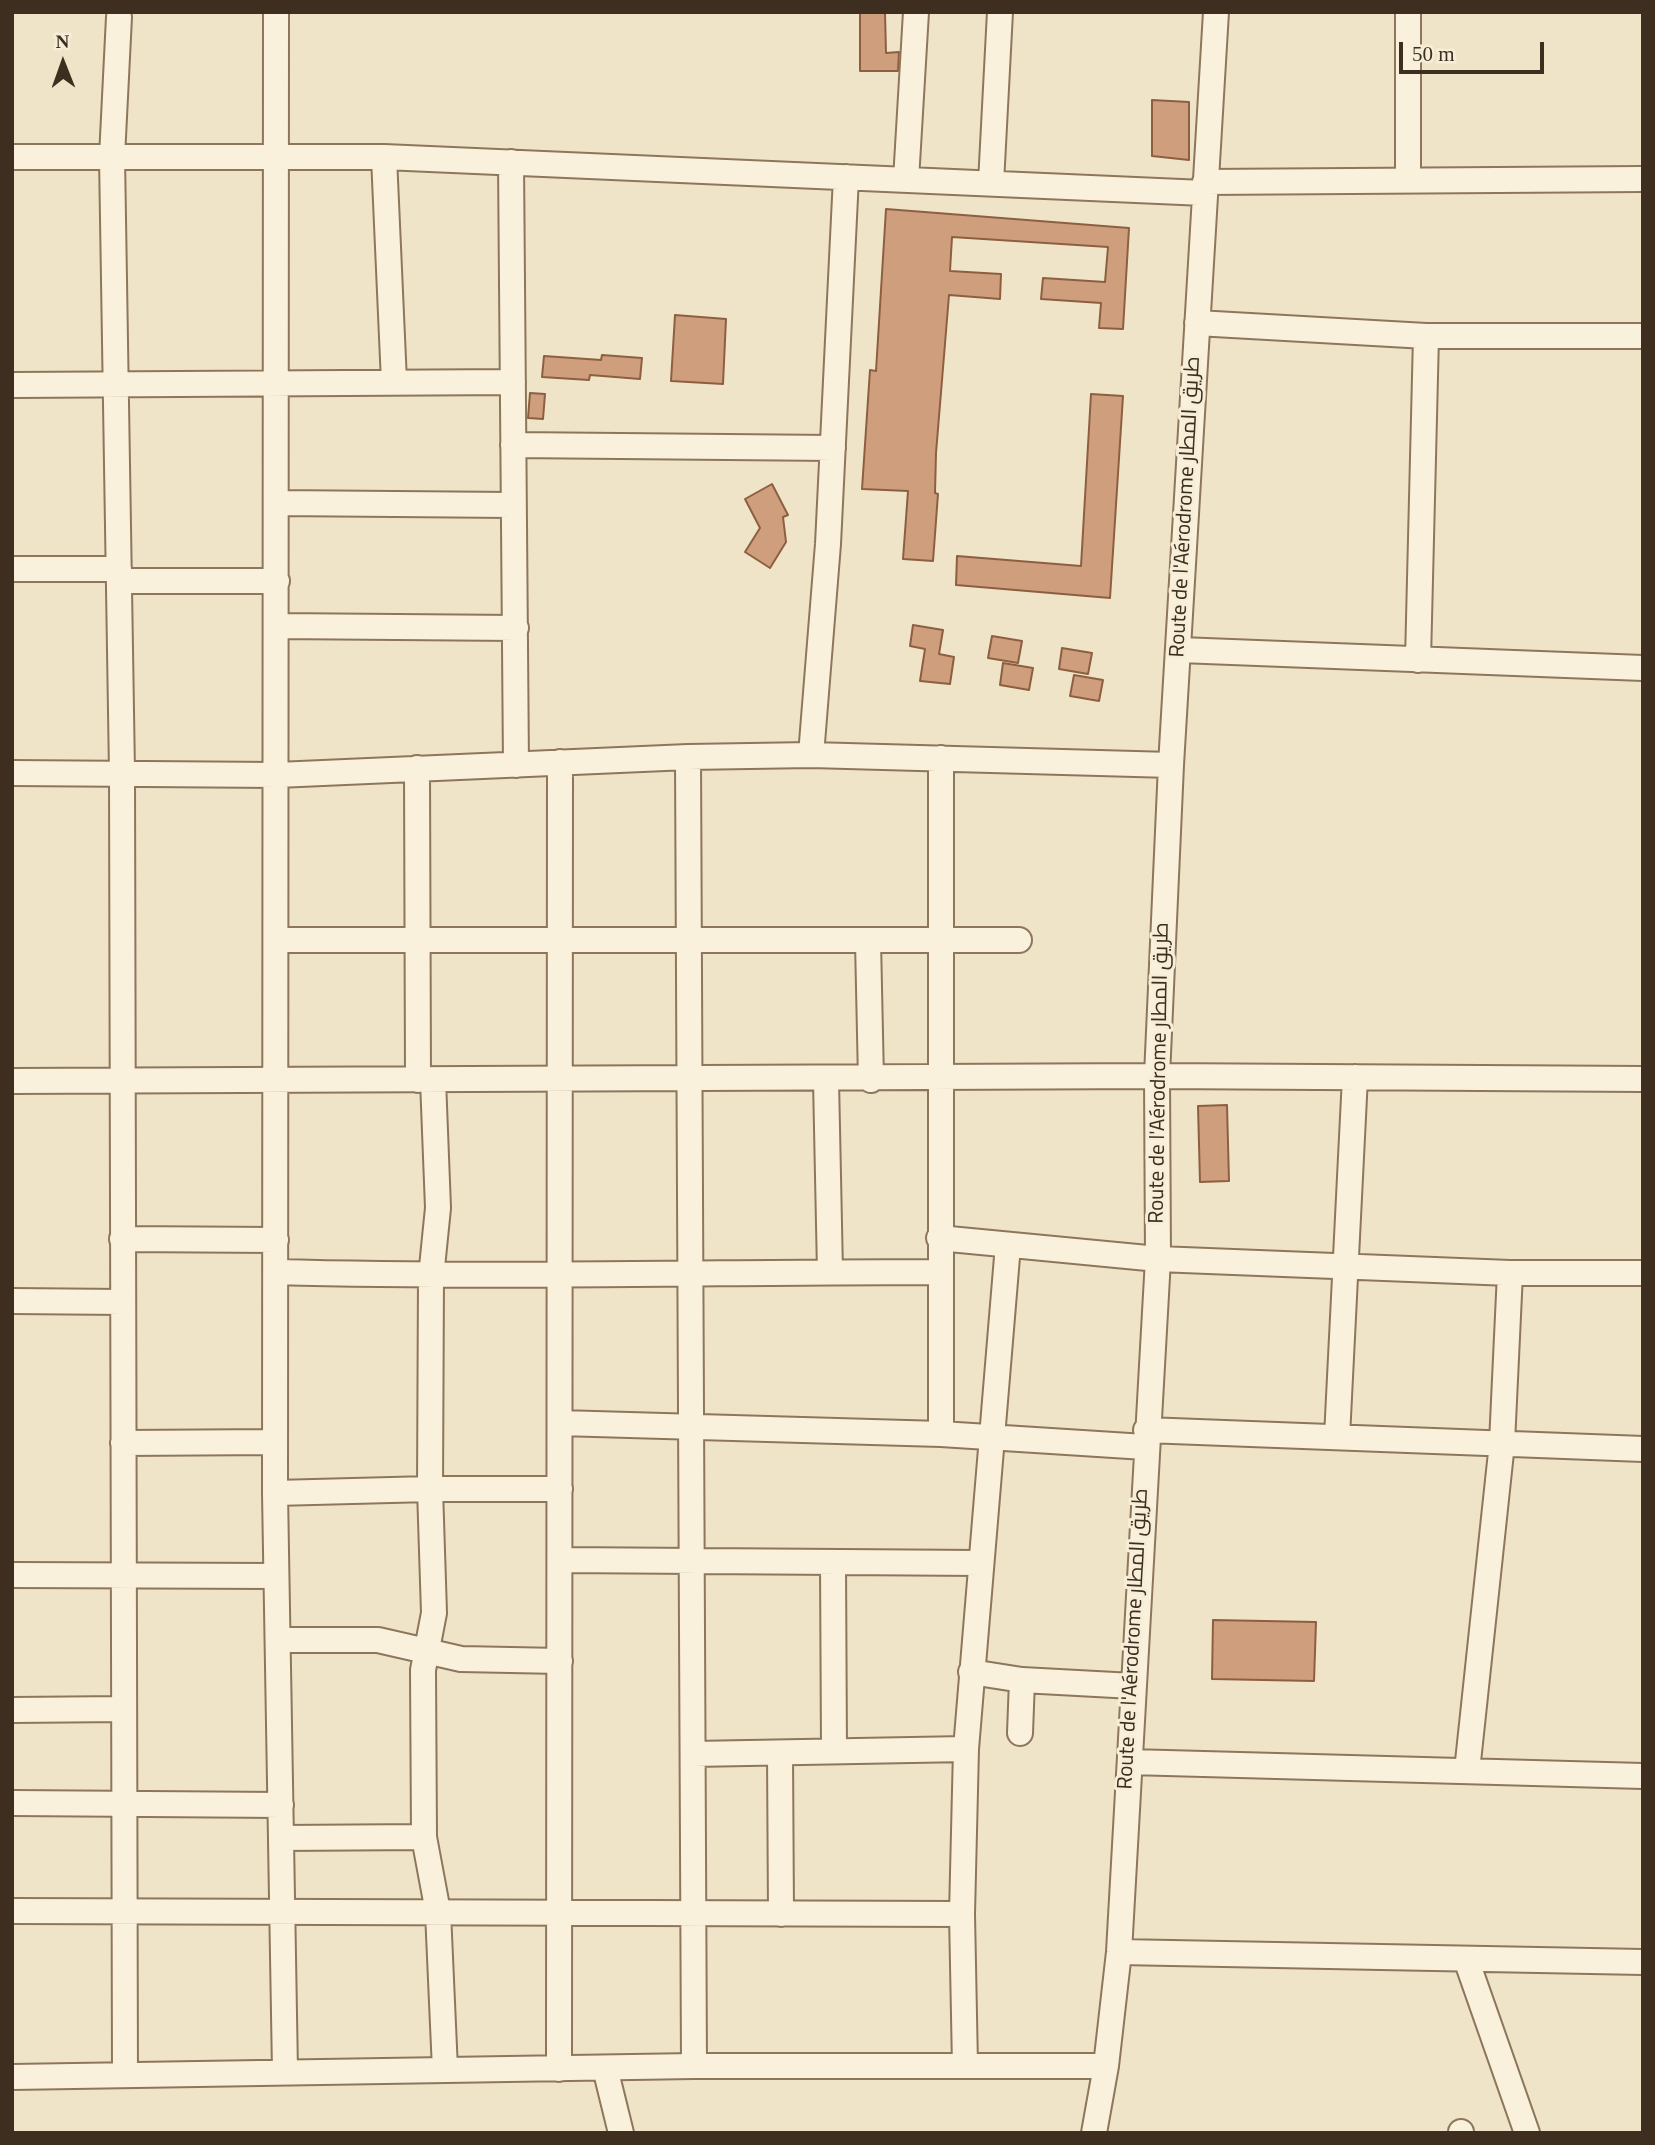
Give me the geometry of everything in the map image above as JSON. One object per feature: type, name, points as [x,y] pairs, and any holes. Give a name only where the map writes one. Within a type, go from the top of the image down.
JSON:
[{"type":"street","points":[[276,12],[275,1493],[285,2071]]},
{"type":"street","points":[[906,180],[916,12]]},
{"type":"street","points":[[992,184],[1000,12]]},
{"type":"street","name":"Route de l'Aérodrome طريق المطار","points":[[1094,2133],[1106,2066],[1119,1952],[1130,1762],[1158,1259],[1157,1076],[1171,765],[1180,650],[1216,12]]},
{"type":"street","points":[[1408,12],[1408,179]]},
{"type":"street","points":[[119,17],[112,157],[122,772],[125,2074]]},
{"type":"street","points":[[12,157],[384,157],[992,184],[1205,188],[1408,179],[1643,179]]},
{"type":"street","points":[[384,157],[394,382]]},
{"type":"street","points":[[511,162],[516,765]]},
{"type":"street","points":[[811,755],[833,449],[846,177]]},
{"type":"street","points":[[1197,323],[1426,336],[1643,336]]},
{"type":"street","points":[[1418,660],[1426,336]]},
{"type":"street","points":[[12,385],[513,382]]},
{"type":"street","points":[[513,445],[833,449]]},
{"type":"street","points":[[277,503],[512,505]]},
{"type":"street","points":[[12,569],[277,581]]},
{"type":"street","points":[[277,626],[516,628]]},
{"type":"street","points":[[1180,650],[1643,668]]},
{"type":"street","points":[[12,772],[277,775],[688,757],[811,755],[1171,765]]},
{"type":"street","points":[[688,757],[694,2066]]},
{"type":"street","points":[[941,1434],[939,1238],[942,758]]},
{"type":"street","points":[[559,2069],[560,762]]},
{"type":"street","points":[[417,768],[417,941],[425,1080],[438,1208],[431,1277],[430,1489],[434,1613],[423,1670],[424,1837],[438,1912],[445,2070]]},
{"type":"street","points":[[276,940],[1019,940]]},
{"type":"street","points":[[867,941],[871,1080]]},
{"type":"street","points":[[12,1081],[940,1080],[1157,1076],[1643,1079]]},
{"type":"street","points":[[1337,1437],[1348,1267],[1355,1077]]},
{"type":"street","points":[[826,1080],[830,1272]]},
{"type":"street","points":[[939,1238],[1158,1259],[1510,1273],[1643,1273]]},
{"type":"street","points":[[122,1239],[275,1240]]},
{"type":"street","points":[[965,2066],[962,1914],[966,1749],[1008,1245]]},
{"type":"street","points":[[275,1272],[431,1277],[560,1272],[940,1272]]},
{"type":"street","points":[[1467,1771],[1502,1443],[1510,1273]]},
{"type":"street","points":[[12,1301],[123,1302]]},
{"type":"street","points":[[560,1423],[992,1437],[1337,1437],[1643,1449]]},
{"type":"street","points":[[123,1443],[275,1442]]},
{"type":"street","points":[[275,1493],[559,1489]]},
{"type":"street","points":[[560,1560],[980,1563]]},
{"type":"street","points":[[833,1562],[834,1751]]},
{"type":"street","points":[[12,1575],[276,1576]]},
{"type":"street","points":[[278,1640],[378,1640],[461,1659],[559,1661]]},
{"type":"street","points":[[971,1672],[1022,1681],[1133,1686]]},
{"type":"street","points":[[1020,1733],[1022,1681]]},
{"type":"street","points":[[12,1710],[124,1709]]},
{"type":"street","points":[[693,1754],[966,1749]]},
{"type":"street","points":[[780,1753],[782,1914]]},
{"type":"street","points":[[1130,1762],[1643,1776]]},
{"type":"street","points":[[12,1803],[281,1805]]},
{"type":"street","points":[[281,1838],[424,1837]]},
{"type":"street","points":[[12,1910],[559,1915],[962,1914]]},
{"type":"street","points":[[1119,1952],[1643,1962]]},
{"type":"street","points":[[1466,1959],[1527,2133]]},
{"type":"street","points":[[12,2077],[694,2066],[1106,2066]]},
{"type":"street","points":[[605,2068],[621,2133]]},
{"type":"building","points":[[860,12],[885,12],[886,53],[899,52],[898,71],[860,71]]},
{"type":"building","points":[[1152,100],[1189,102],[1189,160],[1152,156]]},
{"type":"building","points":[[886,209],[1129,228],[1123,329],[1099,328],[1101,303],[1041,299],[1043,278],[1105,282],[1108,247],[952,237],[950,271],[1001,274],[1000,299],[949,295],[936,453],[935,493],[938,494],[933,561],[903,559],[908,491],[862,489],[870,370],[876,371]]},
{"type":"building","points":[[675,315],[726,319],[723,384],[671,381]]},
{"type":"building","points":[[602,355],[642,358],[640,379],[590,375],[589,380],[542,377],[544,356],[601,360]]},
{"type":"building","points":[[530,393],[545,394],[543,419],[528,418]]},
{"type":"building","points":[[1091,394],[1123,396],[1110,598],[956,585],[957,556],[1081,566]]},
{"type":"building","points":[[772,484],[788,515],[783,517],[786,542],[770,568],[745,552],[760,528],[745,499]]},
{"type":"building","points":[[913,625],[943,630],[939,654],[954,657],[950,684],[920,681],[925,649],[910,646]]},
{"type":"building","points":[[992,636],[1022,641],[1018,663],[988,658]]},
{"type":"building","points":[[1062,648],[1092,653],[1088,674],[1059,669]]},
{"type":"building","points":[[1003,663],[1033,668],[1029,690],[1000,685]]},
{"type":"building","points":[[1074,675],[1103,680],[1099,701],[1070,696]]},
{"type":"building","points":[[1227,1105],[1229,1181],[1200,1182],[1198,1106]]},
{"type":"building","points":[[1213,1620],[1316,1622],[1314,1681],[1212,1679]]}]
